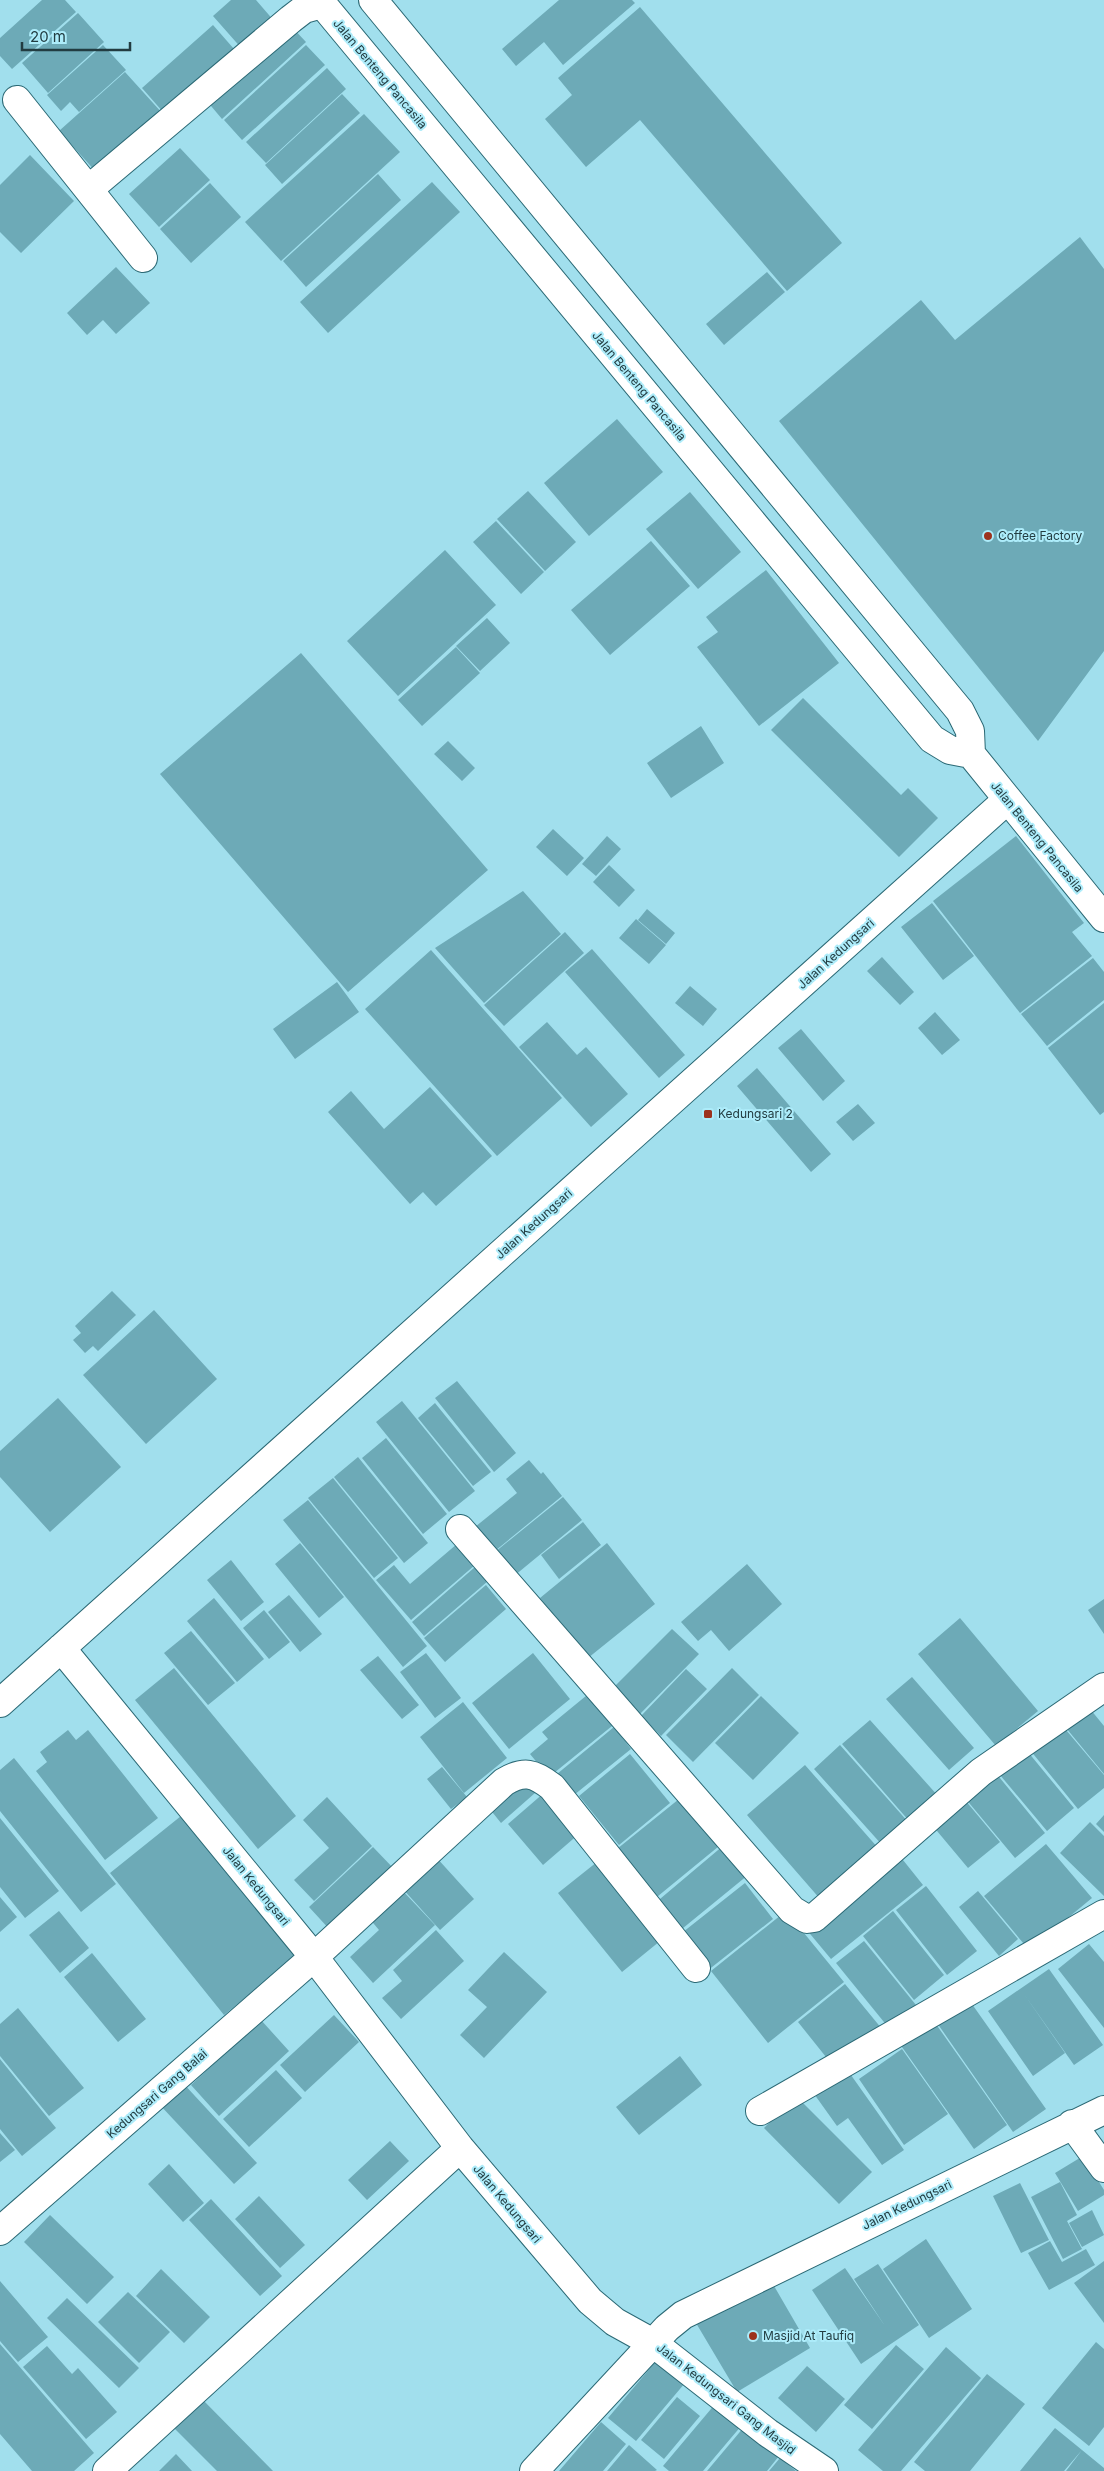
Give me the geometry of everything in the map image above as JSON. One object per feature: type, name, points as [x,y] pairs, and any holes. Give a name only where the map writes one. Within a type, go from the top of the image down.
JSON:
[{"type":"street","points":[[373,0],[960,712],[970,731],[971,754]]},
{"type":"street","points":[[88,189],[291,19],[304,9],[322,1]]},
{"type":"street","name":"Jalan Benteng Pancasila","points":[[322,1],[932,739],[950,750],[971,754],[1104,918]]},
{"type":"street","points":[[17,100],[143,258]]},
{"type":"street","points":[[580,314],[611,289]]},
{"type":"street","name":"Jalan Kedungsari","points":[[0,1703],[1007,800]]},
{"type":"street","points":[[460,1529],[792,1910],[807,1918],[814,1918],[981,1772],[1104,1687]]},
{"type":"street","name":"Jalan Kedungsari","points":[[61,1648],[314,1957],[460,2148],[590,2301],[615,2322],[653,2343],[683,2315],[1104,2110]]},
{"type":"street","name":"Kedungsari Gang Balai","points":[[0,2231],[314,1957],[504,1782],[517,1774],[528,1774],[536,1777],[552,1788],[696,1968]]},
{"type":"street","points":[[760,2112],[1104,1914]]},
{"type":"street","points":[[1072,2124],[1104,2168]]},
{"type":"street","points":[[107,2471],[460,2148]]},
{"type":"street","points":[[534,2471],[653,2343]]},
{"type":"street","name":"Jalan Kedungsari Gang Masjid","points":[[653,2343],[768,2434],[824,2471]]},
{"type":"building","points":[[42,0],[65,0],[76,12],[12,69],[0,56],[0,38]]},
{"type":"building","points":[[231,0],[256,0],[275,22],[243,50],[213,16]]},
{"type":"building","points":[[559,0],[632,0],[635,3],[563,65],[544,42],[516,66],[502,49]]},
{"type":"building","points":[[640,7],[842,243],[787,291],[640,120],[586,167],[545,119],[572,95],[558,78]]},
{"type":"building","points":[[78,13],[104,42],[48,93],[22,63]]},
{"type":"building","points":[[289,24],[306,42],[222,119],[206,100]]},
{"type":"building","points":[[213,25],[234,49],[163,112],[142,88]]},
{"type":"building","points":[[103,45],[126,70],[79,112],[70,102],[61,111],[47,95]]},
{"type":"building","points":[[306,45],[325,65],[242,140],[224,120]]},
{"type":"building","points":[[327,68],[346,89],[266,163],[246,142]]},
{"type":"building","points":[[125,72],[163,114],[97,173],[59,131]]},
{"type":"building","points":[[342,94],[360,113],[282,184],[265,165]]},
{"type":"building","points":[[364,114],[400,152],[281,261],[245,222]]},
{"type":"building","points":[[180,148],[210,180],[159,227],[129,194]]},
{"type":"building","points":[[30,155],[74,201],[21,253],[0,232],[0,185]]},
{"type":"building","points":[[378,174],[401,200],[306,287],[283,261]]},
{"type":"building","points":[[432,182],[460,212],[328,333],[300,302]]},
{"type":"building","points":[[210,183],[241,217],[191,263],[160,229]]},
{"type":"building","name":"Coffee Factory","points":[[1080,237],[1104,269],[1104,651],[1038,741],[779,421],[921,300],[955,340]]},
{"type":"building","points":[[116,267],[150,303],[116,334],[103,320],[87,335],[67,313]]},
{"type":"building","points":[[767,272],[785,292],[724,345],[706,324]]},
{"type":"building","points":[[617,419],[663,472],[589,536],[544,483]]},
{"type":"building","points":[[528,491],[576,542],[545,571],[497,519]]},
{"type":"building","points":[[690,492],[741,552],[698,589],[646,529]]},
{"type":"building","points":[[496,521],[544,572],[521,594],[473,542]]},
{"type":"building","points":[[651,541],[690,586],[610,655],[571,610]]},
{"type":"building","points":[[445,550],[496,605],[398,696],[347,641]]},
{"type":"building","points":[[766,570],[839,663],[759,726],[697,647],[718,632],[706,617]]},
{"type":"building","points":[[487,618],[510,643],[480,671],[456,646]]},
{"type":"building","points":[[456,647],[480,673],[422,726],[398,700]]},
{"type":"building","points":[[301,653],[488,870],[348,992],[160,774]]},
{"type":"building","points":[[803,698],[901,795],[908,788],[938,818],[899,857],[771,730]]},
{"type":"building","points":[[701,726],[724,763],[671,798],[647,763]]},
{"type":"building","points":[[448,741],[475,768],[462,781],[434,754]]},
{"type":"building","points":[[553,829],[584,858],[567,876],[536,847]]},
{"type":"building","points":[[607,836],[621,849],[596,876],[582,864]]},
{"type":"building","points":[[1016,836],[1084,923],[1072,932],[1092,956],[1020,1013],[933,901]]},
{"type":"building","points":[[609,865],[635,890],[619,907],[593,882]]},
{"type":"building","points":[[523,891],[561,934],[484,1003],[435,948]]},
{"type":"building","points":[[932,903],[974,956],[943,980],[901,927]]},
{"type":"building","points":[[647,909],[675,933],[666,944],[638,920]]},
{"type":"building","points":[[636,919],[666,945],[649,964],[619,938]]},
{"type":"building","points":[[565,932],[584,953],[504,1026],[484,1005]]},
{"type":"building","points":[[592,949],[685,1055],[659,1078],[565,972]]},
{"type":"building","points":[[431,950],[562,1098],[497,1156],[365,1009]]},
{"type":"building","points":[[882,957],[914,992],[900,1005],[867,971]]},
{"type":"building","points":[[1093,958],[1104,972],[1104,1000],[1047,1046],[1021,1014]]},
{"type":"building","points":[[337,982],[359,1012],[295,1059],[273,1029]]},
{"type":"building","points":[[690,986],[717,1009],[703,1026],[675,1003]]},
{"type":"building","points":[[1104,1003],[1104,1112],[1100,1115],[1048,1048]]},
{"type":"building","points":[[935,1012],[960,1040],[942,1055],[918,1028]]},
{"type":"building","points":[[547,1022],[577,1055],[586,1047],[628,1094],[591,1127],[519,1047]]},
{"type":"building","points":[[801,1029],[845,1081],[823,1101],[778,1048]]},
{"type":"building","points":[[757,1068],[831,1154],[811,1172],[737,1086]]},
{"type":"building","points":[[430,1087],[492,1156],[436,1206],[423,1192],[410,1204],[328,1112],[351,1091],[384,1129]]},
{"type":"building","points":[[858,1104],[875,1123],[853,1141],[836,1122]]},
{"type":"building","points":[[112,1291],[136,1315],[98,1351],[93,1346],[85,1353],[73,1340],[81,1333],[75,1326]]},
{"type":"building","points":[[154,1310],[217,1379],[146,1444],[83,1375]]},
{"type":"building","points":[[457,1381],[516,1453],[494,1472],[435,1398]]},
{"type":"building","points":[[58,1398],[121,1467],[50,1532],[0,1477],[0,1451]]},
{"type":"building","points":[[402,1401],[475,1491],[449,1512],[376,1422]]},
{"type":"building","points":[[435,1403],[491,1472],[473,1486],[418,1418]]},
{"type":"building","points":[[386,1438],[447,1514],[423,1534],[362,1458]]},
{"type":"building","points":[[358,1457],[428,1543],[404,1563],[334,1477]]},
{"type":"building","points":[[529,1460],[541,1474],[543,1472],[562,1496],[495,1551],[475,1527],[517,1493],[506,1479]]},
{"type":"building","points":[[333,1478],[398,1558],[374,1578],[308,1498]]},
{"type":"building","points":[[563,1497],[582,1520],[514,1576],[495,1552]]},
{"type":"building","points":[[308,1500],[427,1646],[403,1667],[283,1520]]},
{"type":"building","points":[[583,1522],[601,1545],[559,1579],[541,1555]]},
{"type":"building","points":[[300,1543],[344,1597],[319,1618],[275,1564]]},
{"type":"building","points":[[607,1543],[655,1604],[588,1658],[540,1598]]},
{"type":"building","points":[[457,1544],[475,1565],[411,1620],[376,1580],[394,1565],[410,1584]]},
{"type":"building","points":[[231,1560],[264,1602],[241,1621],[207,1580]]},
{"type":"building","points":[[747,1564],[782,1604],[729,1651],[711,1630],[698,1641],[681,1622]]},
{"type":"building","points":[[475,1567],[488,1581],[424,1636],[412,1622]]},
{"type":"building","points":[[486,1585],[506,1609],[445,1662],[424,1638]]},
{"type":"building","points":[[289,1595],[322,1634],[300,1652],[268,1612]]},
{"type":"building","points":[[214,1598],[264,1659],[237,1682],[187,1621]]},
{"type":"building","points":[[1104,1599],[1104,1634],[1088,1610]]},
{"type":"building","points":[[264,1610],[290,1642],[269,1659],[243,1628]]},
{"type":"building","points":[[960,1618],[1038,1711],[996,1746],[918,1654]]},
{"type":"building","points":[[672,1629],[699,1654],[639,1715],[612,1689]]},
{"type":"building","points":[[191,1631],[235,1683],[208,1705],[164,1653]]},
{"type":"building","points":[[426,1653],[461,1698],[435,1718],[400,1672]]},
{"type":"building","points":[[533,1653],[570,1699],[509,1749],[472,1703]]},
{"type":"building","points":[[378,1656],[419,1705],[402,1719],[360,1670]]},
{"type":"building","points":[[174,1668],[296,1816],[258,1849],[135,1700]]},
{"type":"building","points":[[732,1668],[759,1695],[693,1762],[666,1735]]},
{"type":"building","points":[[686,1669],[707,1689],[661,1736],[641,1716]]},
{"type":"building","points":[[912,1677],[974,1748],[949,1770],[886,1699]]},
{"type":"building","points":[[592,1691],[617,1722],[549,1777],[530,1754],[548,1739],[542,1732]]},
{"type":"building","points":[[761,1696],[799,1733],[753,1780],[715,1743]]},
{"type":"building","points":[[463,1702],[507,1758],[464,1793],[420,1737]]},
{"type":"building","points":[[1086,1704],[1104,1726],[1104,1774],[1062,1723]]},
{"type":"building","points":[[870,1720],[939,1797],[910,1822],[842,1744]]},
{"type":"building","points":[[1061,1724],[1104,1775],[1104,1788],[1078,1809],[1030,1750]]},
{"type":"building","points":[[614,1727],[631,1749],[574,1795],[557,1774]]},
{"type":"building","points":[[68,1730],[76,1740],[88,1730],[158,1818],[105,1860],[36,1771],[47,1762],[40,1752]]},
{"type":"building","points":[[840,1745],[909,1823],[883,1846],[814,1769]]},
{"type":"building","points":[[1028,1752],[1074,1808],[1047,1831],[1000,1775]]},
{"type":"building","points":[[630,1754],[670,1803],[619,1845],[579,1796]]},
{"type":"building","points":[[14,1758],[116,1884],[81,1912],[0,1811],[0,1770]]},
{"type":"building","points":[[805,1765],[879,1849],[821,1900],[747,1815]]},
{"type":"building","points":[[442,1767],[467,1797],[451,1809],[427,1779]]},
{"type":"building","points":[[995,1772],[1045,1833],[1015,1858],[965,1798]]},
{"type":"building","points":[[522,1779],[535,1793],[501,1823],[489,1808]]},
{"type":"building","points":[[545,1792],[580,1833],[543,1865],[508,1824]]},
{"type":"building","points":[[960,1794],[1000,1842],[968,1868],[932,1825]]},
{"type":"building","points":[[684,1795],[724,1842],[652,1901],[612,1853]]},
{"type":"building","points":[[327,1797],[372,1846],[314,1901],[294,1880],[329,1848],[303,1820]]},
{"type":"building","points":[[186,1812],[299,1954],[224,2015],[110,1873]]},
{"type":"building","points":[[1104,1815],[1104,1832],[1096,1824]]},
{"type":"building","points":[[0,1818],[59,1891],[25,1918],[0,1887]]},
{"type":"building","points":[[1090,1822],[1104,1836],[1104,1896],[1060,1853]]},
{"type":"building","points":[[1046,1844],[1092,1898],[1029,1950],[984,1896]]},
{"type":"building","points":[[724,1845],[748,1875],[677,1933],[654,1904]]},
{"type":"building","points":[[373,1847],[396,1871],[331,1931],[309,1907]]},
{"type":"building","points":[[899,1855],[923,1885],[831,1959],[806,1929]]},
{"type":"building","points":[[436,1857],[474,1899],[440,1930],[402,1888]]},
{"type":"building","points":[[602,1858],[665,1937],[622,1972],[558,1893]]},
{"type":"building","points":[[745,1883],[773,1919],[707,1971],[678,1936]]},
{"type":"building","points":[[926,1886],[977,1951],[947,1975],[896,1910]]},
{"type":"building","points":[[401,1889],[435,1925],[373,1983],[350,1957],[379,1930],[369,1918]]},
{"type":"building","points":[[978,1891],[1018,1939],[999,1956],[959,1907]]},
{"type":"building","points":[[0,1897],[17,1917],[0,1932]]},
{"type":"building","points":[[59,1911],[89,1948],[60,1973],[29,1935]]},
{"type":"building","points":[[786,1911],[844,1982],[768,2043],[711,1971]]},
{"type":"building","points":[[893,1911],[944,1975],[914,2000],[863,1936]]},
{"type":"building","points":[[436,1930],[464,1961],[401,2019],[382,1998],[402,1981],[393,1970]]},
{"type":"building","points":[[864,1941],[916,2005],[888,2027],[836,1963]]},
{"type":"building","points":[[1089,1944],[1104,1962],[1104,2028],[1058,1969]]},
{"type":"building","points":[[504,1952],[547,1992],[484,2058],[460,2035],[487,2007],[468,1990]]},
{"type":"building","points":[[92,1953],[146,2019],[118,2042],[64,1977]]},
{"type":"building","points":[[1049,1969],[1103,2045],[1074,2065],[1024,1994],[1065,2053],[1033,2076],[988,2011]]},
{"type":"building","points":[[845,1984],[882,2029],[834,2067],[798,2022]]},
{"type":"building","points":[[967,1997],[1046,2109],[1013,2132],[935,2020]]},
{"type":"building","points":[[18,2008],[84,2088],[49,2116],[0,2056],[0,2024]]},
{"type":"building","points":[[334,2015],[359,2042],[305,2092],[280,2065]]},
{"type":"building","points":[[931,2017],[1007,2125],[974,2149],[897,2040]]},
{"type":"building","points":[[261,2020],[289,2051],[219,2116],[191,2085]]},
{"type":"building","points":[[902,2049],[948,2114],[904,2145],[859,2079]]},
{"type":"building","points":[[680,2056],[702,2085],[639,2135],[616,2107]]},
{"type":"building","points":[[0,2059],[56,2128],[22,2156],[0,2129]]},
{"type":"building","points":[[846,2068],[904,2150],[882,2165],[848,2118],[837,2126],[812,2091]]},
{"type":"building","points":[[276,2070],[302,2098],[249,2147],[223,2119]]},
{"type":"building","points":[[182,2082],[257,2163],[234,2184],[159,2104]]},
{"type":"building","points":[[796,2096],[872,2172],[839,2204],[764,2128]]},
{"type":"building","points":[[0,2133],[15,2150],[0,2162]]},
{"type":"building","points":[[390,2141],[409,2161],[367,2200],[348,2180]]},
{"type":"building","points":[[1083,2156],[1104,2190],[1104,2195],[1078,2211],[1055,2173]]},
{"type":"building","points":[[169,2164],[204,2203],[183,2222],[148,2184]]},
{"type":"building","points":[[1060,2182],[1077,2215],[1067,2221],[1082,2249],[1063,2259],[1031,2197]]},
{"type":"building","points":[[1020,2183],[1049,2240],[1021,2253],[993,2196]]},
{"type":"building","points":[[259,2196],[305,2245],[280,2268],[235,2219]]},
{"type":"building","points":[[211,2199],[282,2276],[260,2296],[189,2220]]},
{"type":"building","points":[[1092,2210],[1104,2235],[1082,2247],[1069,2223]]},
{"type":"building","points":[[50,2215],[114,2277],[87,2304],[24,2242]]},
{"type":"building","points":[[926,2239],[972,2309],[929,2338],[883,2269]]},
{"type":"building","points":[[1050,2241],[1062,2262],[1086,2249],[1095,2265],[1049,2290],[1028,2253]]},
{"type":"building","points":[[1104,2261],[1104,2323],[1074,2283]]},
{"type":"building","points":[[878,2264],[919,2325],[861,2364],[812,2290],[845,2268],[885,2326],[854,2279]]},
{"type":"building","points":[[161,2269],[210,2317],[184,2343],[136,2296]]},
{"type":"building","name":"Masjid At Taufiq","points":[[770,2279],[810,2348],[737,2392],[696,2323]]},
{"type":"building","points":[[0,2281],[48,2337],[18,2362],[0,2341]]},
{"type":"building","points":[[128,2292],[170,2332],[139,2363],[98,2322]]},
{"type":"building","points":[[67,2298],[139,2368],[119,2388],[47,2318]]},
{"type":"building","points":[[1096,2342],[1104,2349],[1104,2427],[1089,2446],[1042,2408]]},
{"type":"building","points":[[0,2344],[94,2453],[74,2471],[32,2471],[0,2434]]},
{"type":"building","points":[[896,2345],[924,2369],[872,2429],[844,2405]]},
{"type":"building","points":[[47,2346],[72,2374],[78,2368],[117,2412],[86,2439],[23,2367]]},
{"type":"building","points":[[946,2347],[981,2378],[901,2471],[883,2471],[858,2450]]},
{"type":"building","points":[[657,2360],[685,2383],[636,2441],[608,2418]]},
{"type":"building","points":[[807,2366],[845,2399],[816,2432],[778,2398]]},
{"type":"building","points":[[987,2374],[1025,2404],[970,2471],[925,2471],[914,2462]]},
{"type":"building","points":[[677,2397],[700,2416],[664,2459],[641,2440]]},
{"type":"building","points":[[201,2398],[273,2471],[217,2471],[172,2426]]},
{"type":"building","points":[[716,2403],[742,2425],[703,2471],[669,2471],[663,2466]]},
{"type":"building","points":[[601,2422],[626,2444],[603,2471],[559,2471]]},
{"type":"building","points":[[744,2427],[779,2456],[767,2471],[707,2471]]},
{"type":"building","points":[[1055,2428],[1082,2450],[1064,2471],[1020,2471]]},
{"type":"building","points":[[629,2445],[657,2470],[607,2471]]},
{"type":"building","points":[[1082,2450],[1104,2468],[1104,2471],[1066,2471]]},
{"type":"building","points":[[176,2454],[192,2471],[159,2471]]},
{"type":"building","points":[[780,2458],[796,2471],[769,2471]]},
{"type":"place","name":"Coffee Factory","points":[[988,536]]},
{"type":"place","name":"Kedungsari 2","points":[[708,1114]]},
{"type":"place","name":"Masjid At Taufiq","points":[[753,2336]]}]
